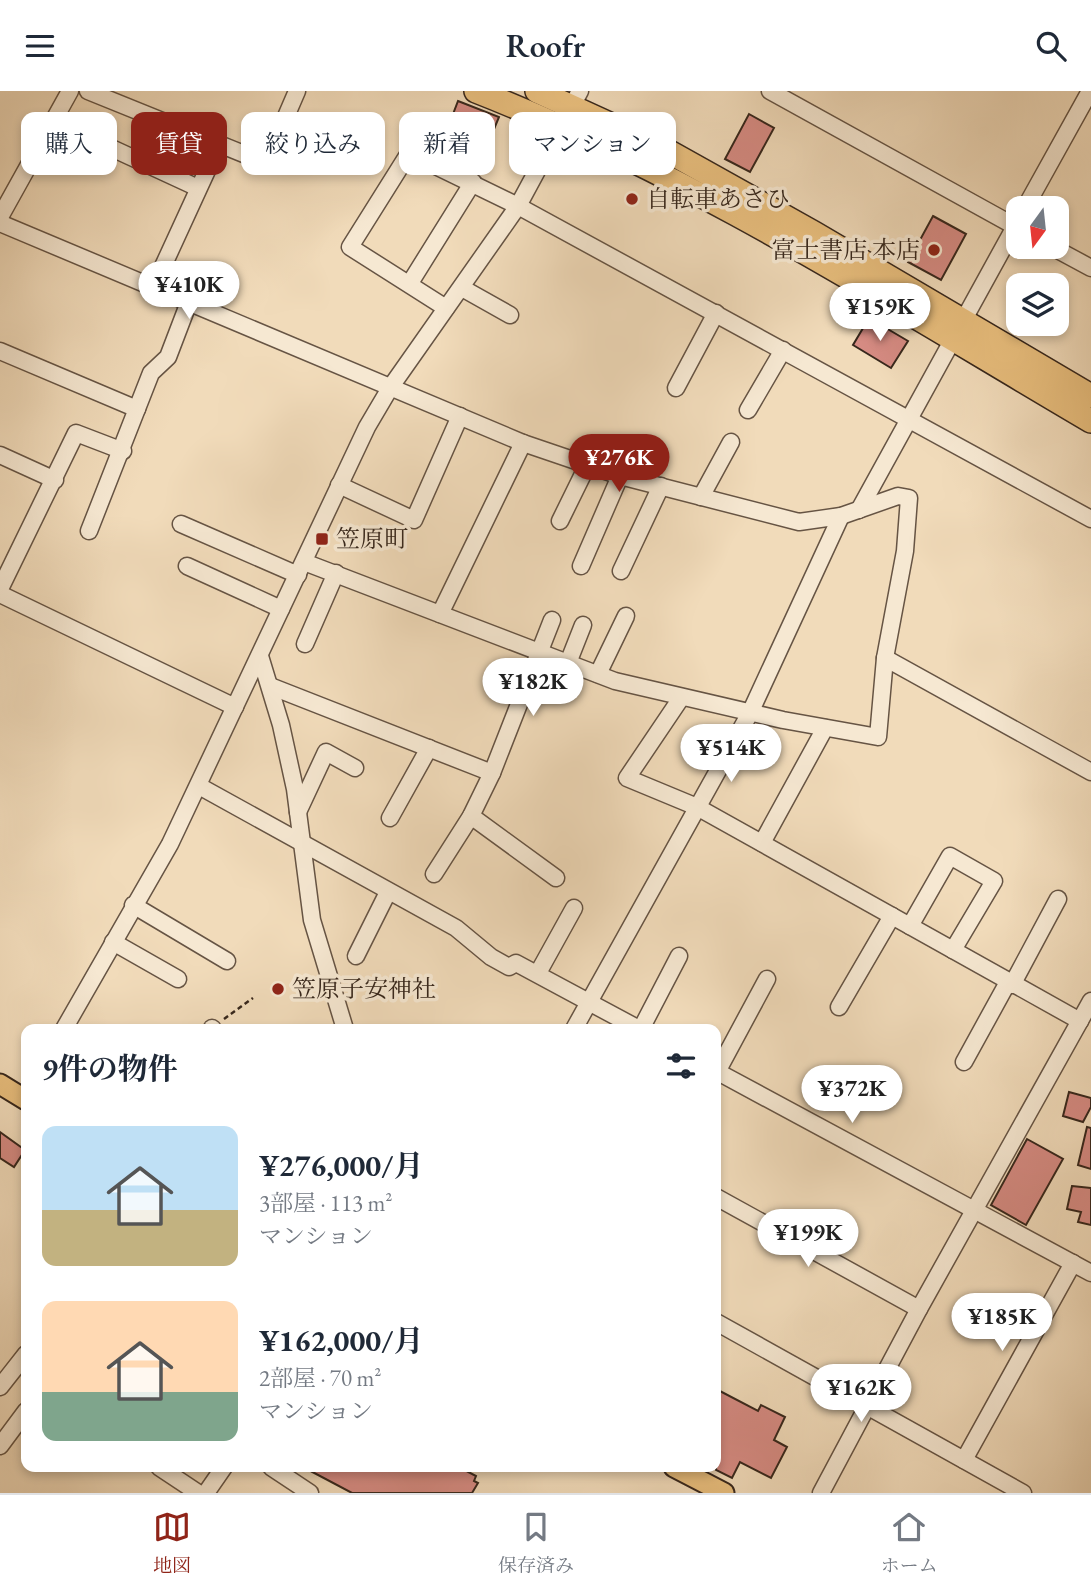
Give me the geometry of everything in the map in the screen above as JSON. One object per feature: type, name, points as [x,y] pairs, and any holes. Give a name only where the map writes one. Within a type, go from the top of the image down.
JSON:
[{"type":"highway","points":[[476,91],[572,107]]},
{"type":"highway","points":[[537,91],[572,107],[706,197],[958,330],[1091,396]]},
{"type":"highway","points":[[958,330],[1091,421]]},
{"type":"main road","points":[[0,1084],[21,1095]]},
{"type":"main road","points":[[684,1472],[724,1493]]},
{"type":"street","points":[[58,112],[70,91]]},
{"type":"street","points":[[88,91],[266,163],[297,91]]},
{"type":"street","points":[[770,91],[1006,219]]},
{"type":"street","points":[[1033,196],[1090,91]]},
{"type":"street","points":[[67,1024],[199,786],[339,485],[390,388],[518,206],[572,107]]},
{"type":"street","points":[[117,151],[198,188]]},
{"type":"street","points":[[446,309],[410,283],[350,247],[409,153],[518,206],[1091,519]]},
{"type":"street","points":[[24,175],[0,220],[523,443],[587,466],[799,522],[841,516],[898,496],[909,498],[905,551],[885,658],[878,737],[681,698],[598,674],[336,573],[301,568],[181,524]]},
{"type":"street","points":[[154,286],[204,175]]},
{"type":"street","points":[[410,283],[473,182]]},
{"type":"street","points":[[859,510],[1006,245]]},
{"type":"street","points":[[1069,256],[1091,268]]},
{"type":"street","points":[[462,288],[510,315]]},
{"type":"street","points":[[89,531],[123,451],[151,373],[168,356],[189,302]]},
{"type":"street","points":[[676,387],[716,313]]},
{"type":"street","points":[[748,410],[783,350]]},
{"type":"street","points":[[0,351],[138,409]]},
{"type":"street","points":[[339,485],[414,520],[460,416]]},
{"type":"street","points":[[123,451],[76,433],[0,592],[235,707]]},
{"type":"street","points":[[701,497],[731,442]]},
{"type":"street","points":[[440,614],[523,443]]},
{"type":"street","points":[[0,455],[55,480]]},
{"type":"street","points":[[561,521],[587,466]]},
{"type":"street","points":[[581,566],[620,475]]},
{"type":"street","points":[[621,571],[661,486]]},
{"type":"street","points":[[577,1024],[750,713],[841,516]]},
{"type":"street","points":[[187,566],[281,610]]},
{"type":"street","points":[[304,644],[336,573]]},
{"type":"street","points":[[598,674],[626,616]]},
{"type":"street","points":[[434,874],[471,816],[492,773],[552,620]]},
{"type":"street","points":[[568,663],[583,625]]},
{"type":"street","points":[[260,656],[271,686],[298,812],[312,920],[343,1024]]},
{"type":"street","points":[[885,658],[1091,772]]},
{"type":"street","points":[[271,686],[492,773]]},
{"type":"street","points":[[681,698],[627,778],[697,807],[1080,1021]]},
{"type":"street","points":[[762,843],[825,728]]},
{"type":"street","points":[[390,818],[429,748]]},
{"type":"street","points":[[298,812],[326,752],[355,768]]},
{"type":"street","points":[[199,786],[303,846],[456,928],[491,957],[509,967],[516,963],[631,1024]]},
{"type":"street","points":[[471,816],[556,878]]},
{"type":"street","points":[[909,926],[950,856],[994,881],[953,950]]},
{"type":"street","points":[[356,956],[388,892]]},
{"type":"street","points":[[964,1062],[1058,899]]},
{"type":"street","points":[[133,905],[227,961]]},
{"type":"street","points":[[537,973],[574,908]]},
{"type":"street","points":[[839,1007],[892,916]]},
{"type":"street","points":[[113,942],[178,979]]},
{"type":"street","points":[[643,1024],[679,956]]},
{"type":"street","points":[[721,1064],[767,979]]},
{"type":"street","points":[[821,1493],[866,1406],[1091,1001]]},
{"type":"street","points":[[721,1073],[1091,1273]]},
{"type":"street","points":[[721,1200],[919,1310]]},
{"type":"street","points":[[964,1460],[1073,1263]]},
{"type":"street","points":[[721,1325],[1023,1493]]},
{"type":"street","points":[[0,1387],[21,1360]]},
{"type":"street","points":[[0,1446],[21,1419]]},
{"type":"street","points":[[166,1472],[198,1493]]},
{"type":"street","points":[[206,1493],[221,1472]]},
{"type":"street","points":[[278,1472],[310,1493]]},
{"type":"path","points":[[218,1024],[253,998]]},
{"type":"building","points":[[458,101],[486,112],[454,112]]},
{"type":"building","points":[[749,114],[774,128],[750,172],[725,159]]},
{"type":"building","points":[[933,216],[966,234],[941,280],[908,262]]},
{"type":"building","points":[[869,318],[908,341],[891,368],[853,345]]},
{"type":"building","points":[[1069,1092],[1091,1098],[1091,1107],[1083,1122],[1063,1116]]},
{"type":"building","points":[[1087,1127],[1091,1128],[1091,1169],[1078,1165]]},
{"type":"building","points":[[0,1132],[21,1147],[21,1156],[14,1167],[0,1158]]},
{"type":"building","points":[[1027,1139],[1063,1159],[1026,1225],[991,1205]]},
{"type":"building","points":[[1072,1186],[1091,1188],[1091,1225],[1078,1222],[1081,1212],[1067,1209]]},
{"type":"building","points":[[721,1392],[758,1411],[761,1405],[785,1417],[774,1440],[787,1447],[771,1478],[740,1462],[732,1478],[720,1472]]},
{"type":"building","points":[[312,1472],[468,1472],[476,1476],[474,1481],[478,1483],[472,1493],[352,1493]]},
{"type":"place","name":"自転車あさひ","points":[[632,199]]},
{"type":"place","name":"富士書店 本店","points":[[934,250]]},
{"type":"place","name":"笠原町","points":[[322,539]]},
{"type":"place","name":"笠原子安神社","points":[[278,989]]}]
